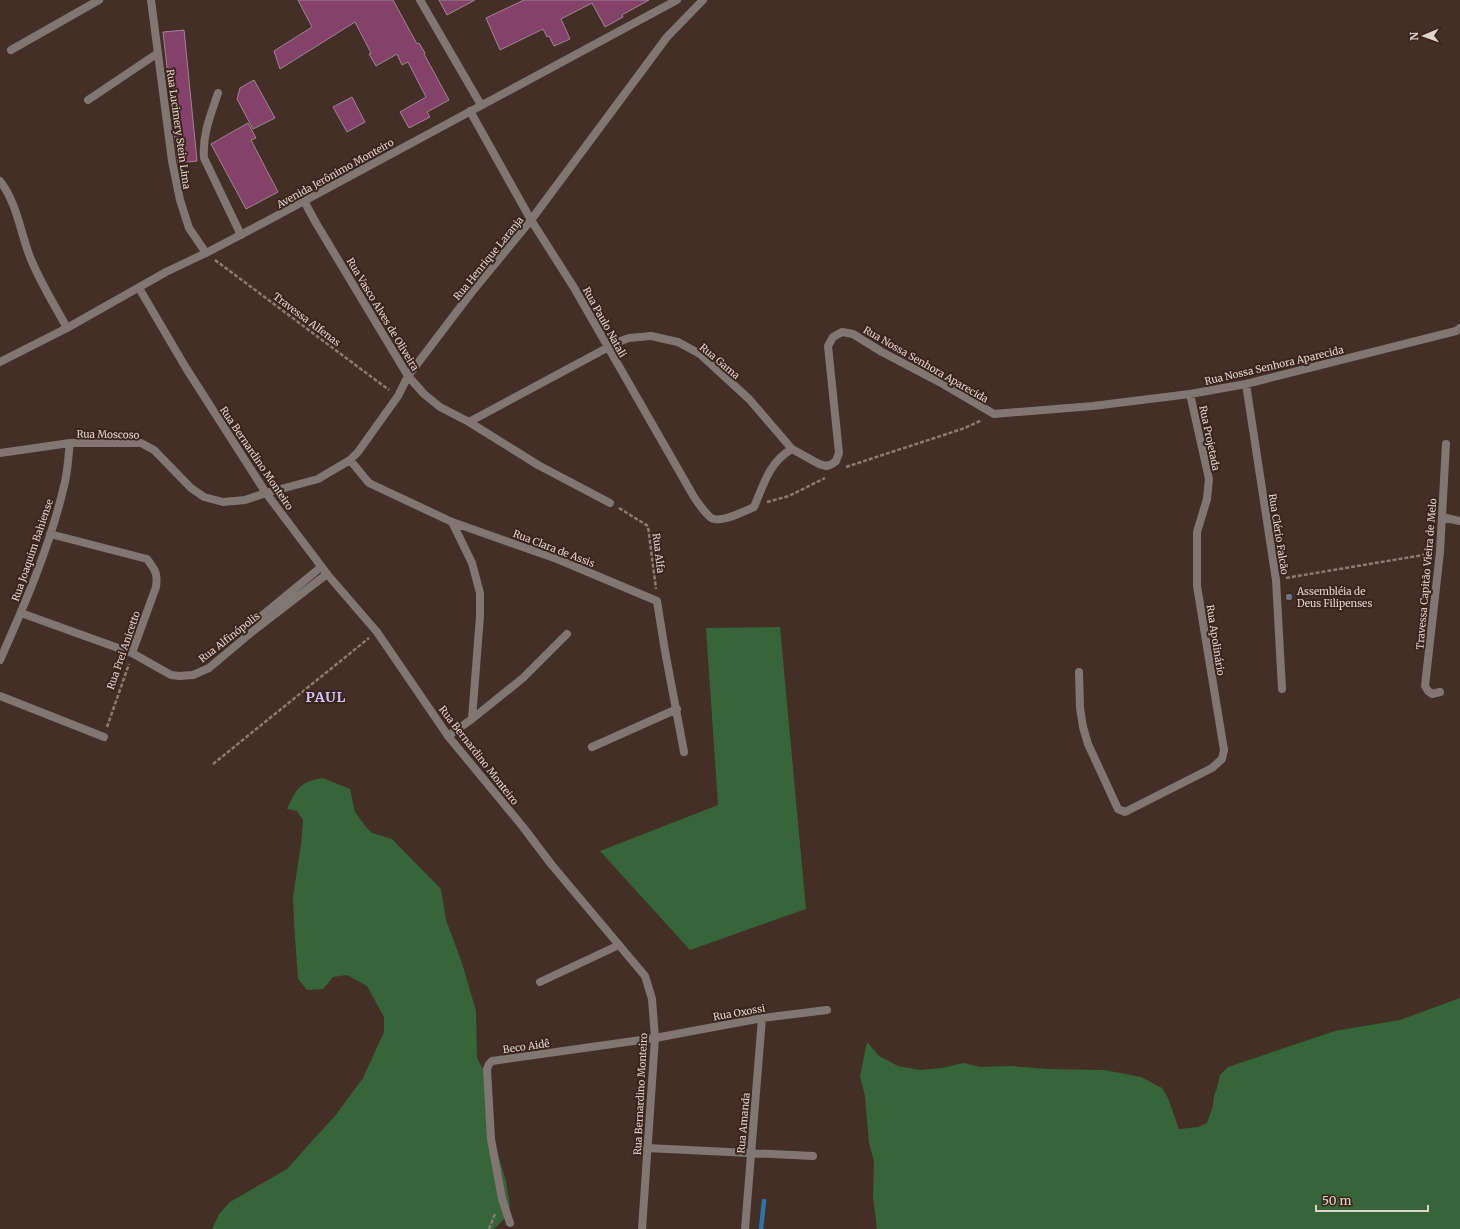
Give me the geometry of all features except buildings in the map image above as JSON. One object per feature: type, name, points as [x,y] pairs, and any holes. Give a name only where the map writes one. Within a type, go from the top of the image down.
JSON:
[{"type":"street","points":[[10,50],[99,0]]},
{"type":"street","name":"Rua Lucimery Stein Lima","points":[[151,0],[172,161],[180,200],[188,228],[206,254]]},
{"type":"street","points":[[420,0],[481,105]]},
{"type":"street","name":"Rua Henrique Laranja","points":[[266,493],[318,479],[350,460],[358,452],[398,396],[408,376],[471,293],[531,220],[667,37],[704,0]]},
{"type":"street","name":"Avenida Jerônimo Monteiro","points":[[0,362],[67,328],[166,272],[206,254],[672,1]]},
{"type":"street","points":[[88,100],[158,53]]},
{"type":"street","points":[[218,93],[206,128],[203,149],[204,158],[241,235]]},
{"type":"street","name":"Rua Paulo Natali","points":[[470,111],[531,220],[573,286],[694,497],[710,518],[716,520],[754,507]]},
{"type":"street","points":[[0,181],[12,201],[36,270],[67,328]]},
{"type":"street","name":"Rua Vasco Alves de Oliveira","points":[[304,201],[408,376],[424,394],[440,407],[469,422],[538,466],[610,503]]},
{"type":"street","name":"Rua Bernardino Monteiro","points":[[139,288],[186,368],[266,493],[327,574],[377,632],[448,736],[645,976],[652,999],[654,1038],[642,1229]]},
{"type":"street","name":"Rua Nossa Senhora Aparecida","points":[[792,449],[819,464],[827,466],[836,461],[839,453],[828,346],[834,337],[842,332],[853,334],[882,352],[948,387],[994,414],[1093,406],[1190,394],[1246,384],[1456,331],[1460,328]]},
{"type":"street","name":"Rua Gama","points":[[469,422],[629,338],[651,336],[678,342],[700,354],[749,399],[792,449]]},
{"type":"street","name":"Rua Clério Falcão","points":[[1246,384],[1276,580],[1282,689]]},
{"type":"street","name":"Rua Projetada","points":[[1190,394],[1209,479],[1207,499],[1197,532]]},
{"type":"street","name":"Rua Moscoso","points":[[0,453],[70,443],[141,443],[154,450],[191,488],[204,497],[223,502],[245,500],[266,493]]},
{"type":"street","name":"Rua Joaquim Bahiense","points":[[0,660],[21,613],[50,534],[65,484],[70,443]]},
{"type":"street","name":"Travessa Capitão Vieira de Melo","points":[[1440,692],[1432,694],[1428,691],[1426,686],[1440,552],[1446,444]]},
{"type":"street","points":[[754,507],[768,472],[782,455],[792,449]]},
{"type":"street","name":"Rua Clara de Assis","points":[[350,460],[369,483],[452,522],[557,559],[657,601]]},
{"type":"street","points":[[1442,517],[1460,521]]},
{"type":"street","points":[[452,522],[472,563],[480,593],[480,616],[472,719]]},
{"type":"street","name":"Rua Apolinário","points":[[1080,672],[1080,708],[1088,744],[1112,798],[1118,809],[1121,811],[1125,812],[1212,768],[1222,759],[1224,750],[1197,586],[1197,532]]},
{"type":"street","name":"Rua Frei Anicetto","points":[[50,534],[147,559],[155,570],[157,577],[156,587],[132,653]]},
{"type":"street","name":"Rua Alfinópolis","points":[[259,618],[321,566]]},
{"type":"street","name":"Rua Alfinópolis","points":[[21,613],[132,653],[171,675],[193,675],[209,668],[253,631],[327,574]]},
{"type":"street","points":[[657,601],[664,651],[677,709],[684,752]]},
{"type":"street","points":[[448,736],[472,719],[523,678],[567,634]]},
{"type":"street","points":[[0,696],[104,737]]},
{"type":"street","points":[[592,747],[677,709]]},
{"type":"street","points":[[540,982],[619,945]]},
{"type":"street","name":"Rua Oxossi","points":[[654,1038],[762,1018],[827,1010]]},
{"type":"street","name":"Rua Amanda","points":[[745,1229],[762,1018]]},
{"type":"street","name":"Beco Aidê","points":[[510,1223],[502,1199],[491,1139],[487,1069],[489,1064],[492,1061],[654,1038]]},
{"type":"street","points":[[647,1148],[813,1156]]},
{"type":"path","name":"Travessa Alfenas","points":[[206,254],[398,396]]},
{"type":"path","name":"Rua Nossa Senhora Aparecida","points":[[842,469],[965,428],[994,414]]},
{"type":"path","points":[[754,507],[789,496],[829,476]]},
{"type":"path","name":"Rua Alfa","points":[[610,503],[648,526],[657,601]]},
{"type":"path","points":[[1276,580],[1440,552]]},
{"type":"path","points":[[213,764],[377,632]]},
{"type":"path","name":"Rua Frei Anicetto","points":[[104,737],[132,653]]},
{"type":"green space","points":[[780,627],[806,909],[690,950],[600,851],[718,805],[706,628]]},
{"type":"green space","points":[[323,778],[350,789],[355,812],[366,827],[372,833],[392,839],[441,889],[446,920],[462,963],[476,1011],[477,1058],[485,1073],[494,1141],[506,1181],[510,1206],[507,1216],[494,1229],[212,1229],[219,1214],[230,1202],[287,1169],[335,1116],[363,1078],[384,1032],[384,1017],[367,986],[347,975],[333,977],[323,989],[307,990],[298,979],[293,897],[303,820],[297,811],[287,809],[293,796],[300,787],[309,782]]},
{"type":"green space","points":[[1460,998],[1460,1229],[877,1229],[873,1196],[874,1161],[869,1143],[865,1096],[860,1076],[867,1042],[879,1056],[898,1066],[920,1070],[942,1068],[964,1063],[980,1067],[1011,1066],[1046,1069],[1105,1070],[1141,1077],[1162,1088],[1168,1098],[1179,1129],[1198,1127],[1207,1123],[1213,1106],[1214,1096],[1220,1075],[1228,1067],[1335,1031],[1400,1020]]},
{"type":"waterway","points":[[761,1229],[764,1201]]},
{"type":"place","name":"Assembléia de Deus Filipenses","points":[[1289,597]]},
{"type":"district","name":"PAUL","points":[[326,697]]}]
